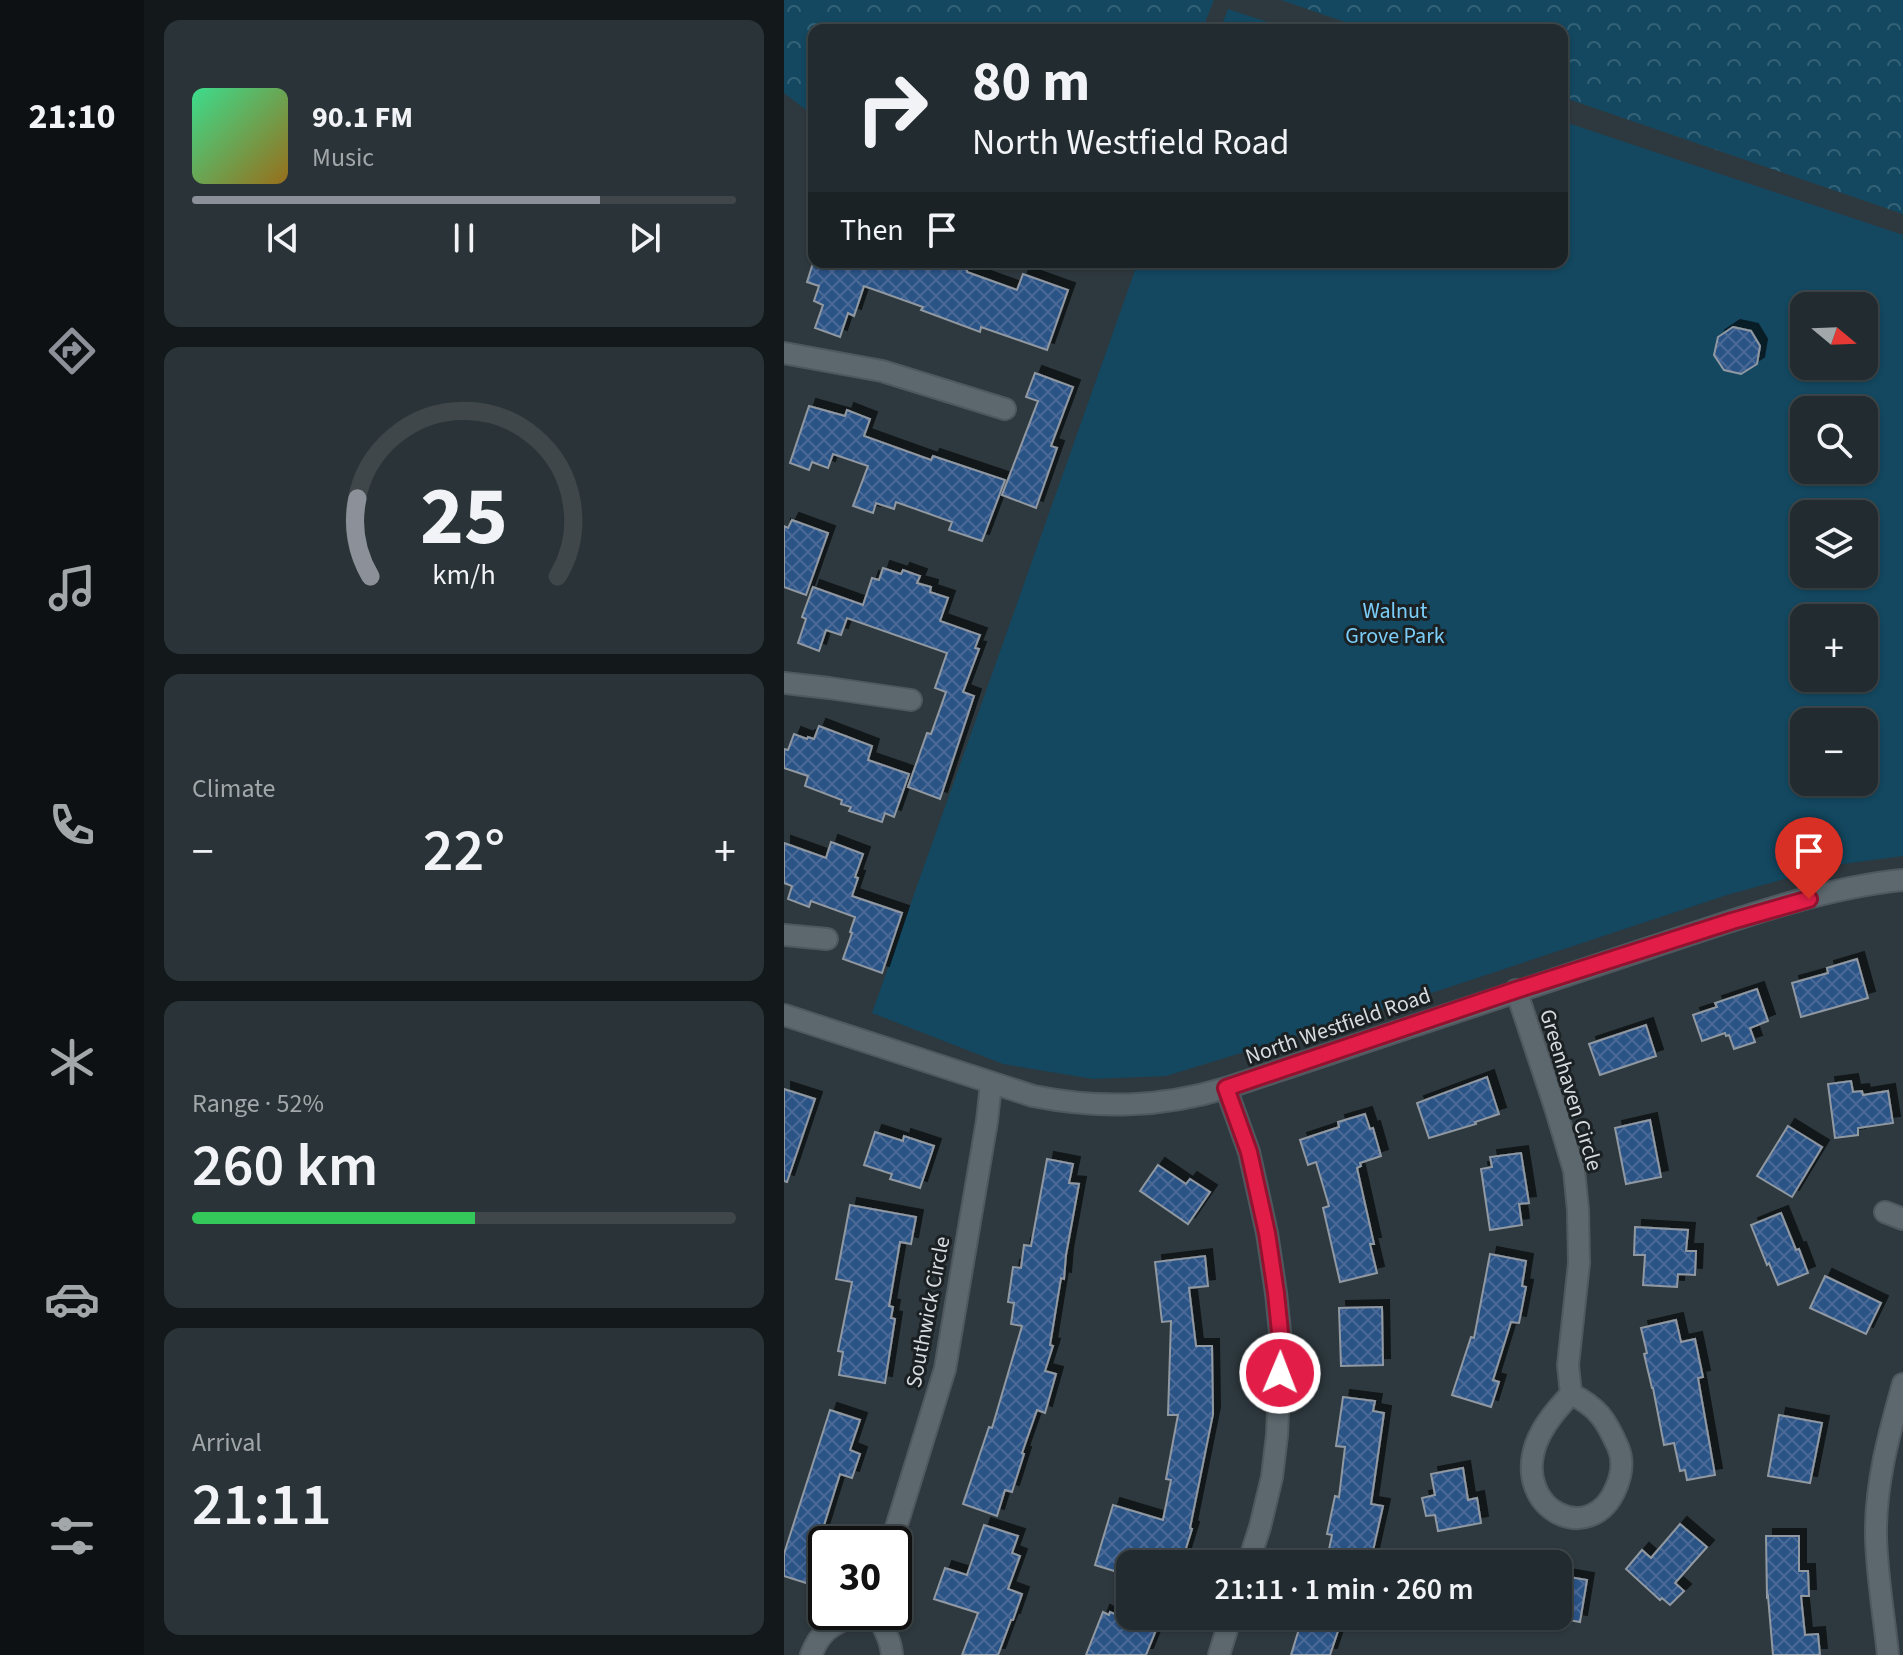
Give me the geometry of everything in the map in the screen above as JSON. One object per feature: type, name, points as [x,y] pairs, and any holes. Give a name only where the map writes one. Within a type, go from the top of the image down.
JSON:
[{"type":"street","points":[[784,353],[882,371],[1005,409]]},
{"type":"street","points":[[784,683],[911,700]]},
{"type":"street","name":"North Westfield Road","points":[[784,1015],[1033,1096],[1066,1103],[1143,1105],[1210,1093],[1732,921],[1839,890],[1903,880]]},
{"type":"street","points":[[784,935],[827,939]]},
{"type":"street","name":"Greenhaven Circle","points":[[1516,990],[1574,1170],[1579,1263],[1568,1365],[1571,1394]]},
{"type":"street","name":"Southwick Circle","points":[[897,1526],[945,1369],[991,1084]]},
{"type":"street","points":[[1226,1088],[1252,1165],[1269,1248],[1281,1342],[1272,1477],[1253,1550]]},
{"type":"street","points":[[1888,1655],[1876,1536],[1885,1445],[1903,1384]]},
{"type":"street","points":[[1571,1394],[1588,1402],[1607,1423],[1622,1458],[1621,1473],[1610,1500],[1585,1517],[1571,1519],[1552,1511],[1540,1499],[1533,1486],[1531,1463],[1536,1442],[1553,1414],[1571,1394]]},
{"type":"street","points":[[811,1655],[826,1630]]},
{"type":"street","points":[[885,1630],[892,1655]]},
{"type":"street","points":[[1219,1655],[1227,1630]]},
{"type":"green space","points":[[784,0],[1214,0],[1204,24],[808,24],[808,111],[784,93]]},
{"type":"green space","points":[[1281,0],[1903,0],[1903,214],[1568,99],[1568,24],[1351,24]]},
{"type":"green space","points":[[1228,9],[1274,24],[1222,24]]},
{"type":"green space","name":"Walnut Grove Park","points":[[1568,123],[1903,235],[1903,856],[1835,865],[1727,895],[1368,1014],[1166,1076],[1093,1079],[1003,1064],[872,1013],[1136,268],[1568,268]]},
{"type":"building","points":[[811,268],[962,268],[1017,290],[1023,274],[1068,290],[1047,350],[981,327],[980,332],[864,286],[854,316],[848,313],[840,337],[815,328],[823,305],[814,301],[819,286],[807,282]]},
{"type":"building","points":[[1733,327],[1751,331],[1760,346],[1757,364],[1741,374],[1724,370],[1714,355],[1718,337]]},
{"type":"building","points":[[1035,373],[1073,387],[1051,446],[1057,448],[1036,508],[1002,495],[1038,401],[1026,397]]},
{"type":"building","points":[[809,406],[845,416],[847,410],[870,419],[864,436],[931,460],[933,456],[1005,480],[982,541],[949,530],[952,522],[896,502],[894,509],[876,503],[873,513],[853,506],[868,466],[833,454],[828,468],[812,462],[809,470],[790,463]]},
{"type":"building","points":[[792,520],[828,533],[806,595],[784,587],[784,526],[788,528]]},
{"type":"building","points":[[883,568],[920,576],[917,583],[931,587],[930,592],[948,598],[940,621],[980,635],[975,648],[979,649],[963,692],[974,696],[940,799],[908,787],[927,733],[931,734],[946,692],[935,688],[947,653],[847,618],[841,635],[826,630],[819,651],[798,643],[806,619],[802,617],[813,587],[863,605],[872,578],[879,580]]},
{"type":"building","points":[[819,726],[872,746],[868,760],[909,774],[894,817],[885,813],[882,822],[849,811],[851,807],[841,804],[842,800],[805,786],[808,776],[784,768],[784,749],[788,750],[794,734],[814,739]]},
{"type":"building","points":[[831,842],[863,854],[852,896],[902,913],[882,973],[843,959],[855,917],[811,901],[809,907],[788,899],[792,886],[784,883],[784,843],[826,858]]},
{"type":"building","points":[[1857,959],[1868,998],[1801,1017],[1792,983],[1828,973],[1827,968]]},
{"type":"building","points":[[1757,989],[1768,1021],[1750,1028],[1755,1042],[1734,1049],[1729,1035],[1725,1033],[1702,1041],[1693,1015],[1717,1007],[1715,1003]]},
{"type":"building","points":[[1646,1025],[1656,1056],[1600,1075],[1589,1044]]},
{"type":"building","points":[[1487,1077],[1499,1114],[1429,1138],[1417,1103]]},
{"type":"building","points":[[1851,1081],[1853,1092],[1862,1091],[1863,1095],[1888,1091],[1893,1123],[1858,1128],[1858,1135],[1835,1138],[1828,1084]]},
{"type":"building","points":[[784,1089],[815,1099],[787,1182],[784,1181]]},
{"type":"building","points":[[1365,1114],[1370,1129],[1373,1128],[1381,1156],[1360,1163],[1361,1166],[1357,1168],[1374,1244],[1370,1244],[1377,1273],[1340,1282],[1323,1208],[1329,1206],[1316,1162],[1308,1165],[1300,1140],[1339,1127],[1338,1122]]},
{"type":"building","points":[[1650,1120],[1661,1177],[1626,1184],[1615,1128]]},
{"type":"building","points":[[1788,1126],[1822,1147],[1792,1197],[1757,1176]]},
{"type":"building","points":[[875,1132],[903,1141],[904,1136],[934,1146],[920,1188],[890,1179],[892,1174],[864,1165]]},
{"type":"building","points":[[1521,1153],[1529,1203],[1519,1204],[1522,1225],[1490,1230],[1481,1169],[1492,1167],[1490,1157]]},
{"type":"building","points":[[1047,1159],[1073,1164],[1069,1183],[1079,1184],[1050,1345],[1053,1346],[1045,1371],[1056,1374],[1045,1413],[1037,1410],[1012,1492],[1005,1490],[997,1516],[963,1504],[989,1427],[992,1428],[1022,1326],[1011,1324],[1014,1303],[1008,1302],[1013,1267],[1021,1268],[1024,1245],[1031,1246]]},
{"type":"building","points":[[1158,1165],[1186,1184],[1190,1179],[1210,1192],[1188,1224],[1140,1191]]},
{"type":"building","points":[[850,1205],[916,1217],[911,1244],[900,1242],[889,1306],[893,1307],[891,1318],[895,1319],[885,1383],[839,1375],[843,1352],[838,1351],[852,1282],[836,1279]]},
{"type":"building","points":[[1781,1213],[1808,1273],[1778,1285],[1751,1225]]},
{"type":"building","points":[[1635,1227],[1688,1230],[1686,1251],[1696,1251],[1695,1275],[1678,1274],[1677,1287],[1643,1285],[1645,1255],[1634,1255]]},
{"type":"building","points":[[1490,1254],[1526,1261],[1522,1286],[1526,1287],[1519,1323],[1511,1322],[1493,1380],[1499,1382],[1491,1407],[1452,1395],[1471,1337],[1474,1338]]},
{"type":"building","points":[[1205,1256],[1208,1286],[1189,1288],[1196,1346],[1212,1346],[1213,1414],[1185,1550],[1116,1550],[1116,1572],[1095,1565],[1113,1505],[1163,1520],[1171,1480],[1166,1479],[1178,1415],[1168,1415],[1171,1321],[1162,1322],[1155,1262]]},
{"type":"building","points":[[1825,1276],[1881,1303],[1866,1334],[1810,1308]]},
{"type":"building","points":[[1382,1307],[1383,1365],[1341,1366],[1339,1308]]},
{"type":"building","points":[[1676,1320],[1681,1342],[1695,1339],[1703,1377],[1698,1378],[1715,1475],[1687,1480],[1685,1470],[1680,1471],[1674,1443],[1664,1445],[1641,1328]]},
{"type":"building","points":[[1343,1397],[1375,1401],[1373,1411],[1384,1413],[1371,1504],[1383,1506],[1373,1550],[1329,1550],[1332,1535],[1327,1534],[1335,1496],[1339,1497],[1345,1447],[1336,1446]]},
{"type":"building","points":[[830,1410],[860,1420],[850,1450],[860,1454],[852,1478],[840,1474],[824,1526],[808,1526],[806,1583],[784,1576],[784,1554]]},
{"type":"building","points":[[1779,1415],[1822,1423],[1810,1483],[1768,1476]]},
{"type":"building","points":[[1463,1468],[1468,1500],[1477,1498],[1481,1523],[1438,1531],[1435,1515],[1426,1516],[1422,1498],[1435,1495],[1431,1474]]},
{"type":"building","points":[[1680,1524],[1707,1547],[1675,1583],[1684,1591],[1670,1605],[1662,1598],[1660,1600],[1626,1569],[1642,1550],[1651,1558]]},
{"type":"building","points":[[984,1525],[1018,1536],[1012,1553],[1020,1556],[1008,1589],[1022,1594],[998,1655],[962,1655],[978,1613],[934,1599],[945,1568],[967,1575]]},
{"type":"building","points":[[1766,1536],[1799,1536],[1799,1571],[1808,1571],[1809,1596],[1801,1596],[1805,1635],[1818,1634],[1820,1655],[1773,1655],[1767,1597]]},
{"type":"building","points":[[1572,1577],[1587,1580],[1580,1622],[1572,1621]]},
{"type":"building","points":[[1103,1612],[1116,1614],[1116,1630],[1156,1630],[1146,1655],[1086,1655]]},
{"type":"building","points":[[1299,1630],[1338,1630],[1330,1655],[1291,1655]]},
{"type":"route","points":[[1280,1373],[1281,1342],[1267,1233],[1249,1152],[1226,1088],[1516,990],[1809,899]]}]
